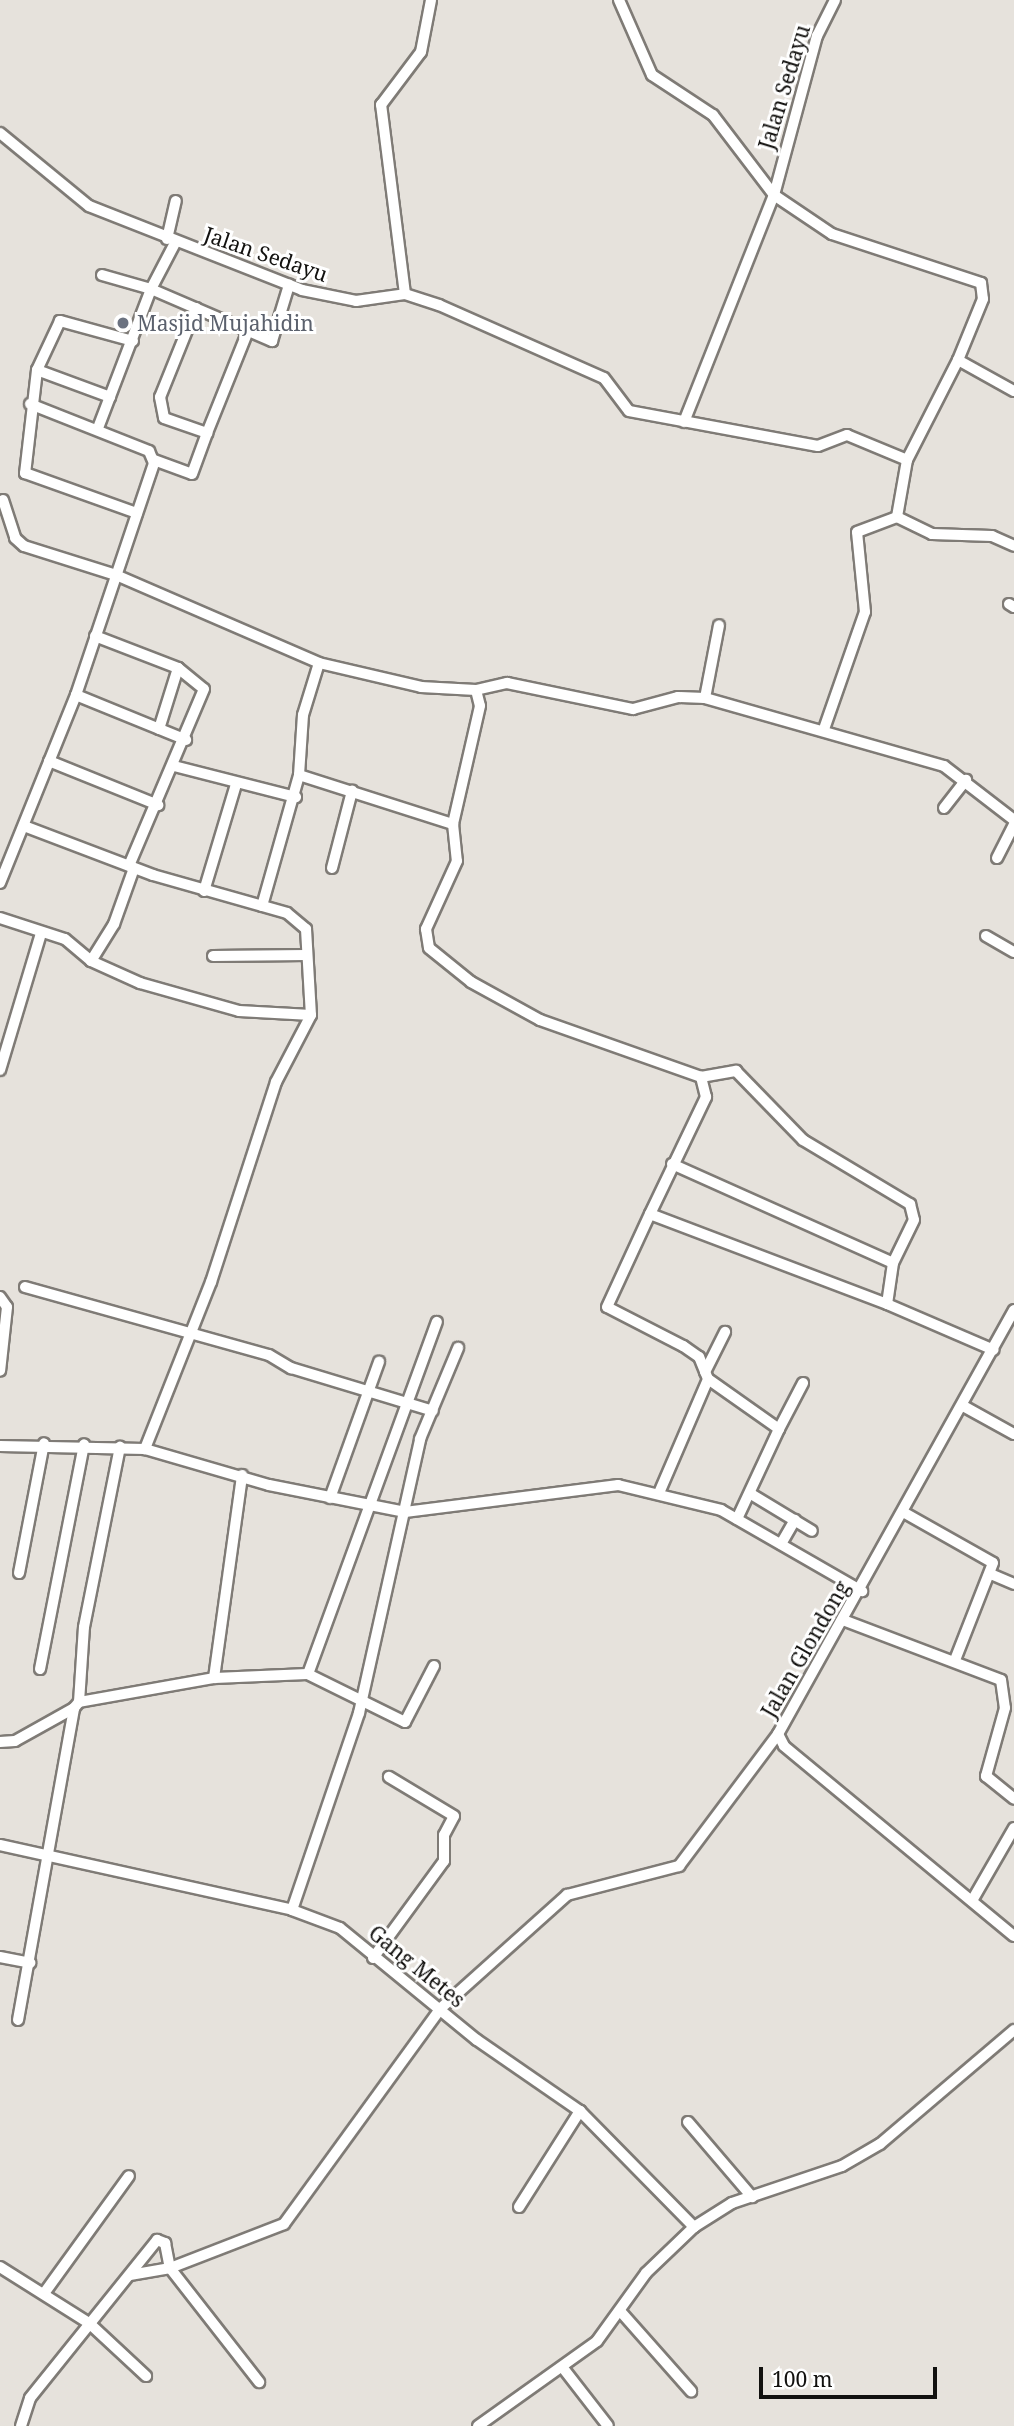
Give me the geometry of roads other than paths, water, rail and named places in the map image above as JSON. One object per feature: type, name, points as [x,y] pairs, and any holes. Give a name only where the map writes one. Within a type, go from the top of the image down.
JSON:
[{"type":"street","points":[[405,295],[380,105],[421,52],[431,0]]},
{"type":"street","points":[[619,0],[652,75],[713,115],[774,195],[832,234],[981,282],[983,299],[958,360],[907,460],[897,517]]},
{"type":"street","name":"Jalan Sedayu","points":[[684,422],[774,195],[817,36],[835,0]]},
{"type":"street","name":"Jalan Sedayu","points":[[0,133],[89,206],[171,241],[289,285],[356,301],[405,295],[604,379],[629,411],[818,446],[847,435],[907,460]]},
{"type":"street","points":[[98,428],[171,241],[176,201]]},
{"type":"street","points":[[102,275],[151,289],[248,331],[277,340],[289,285]]},
{"type":"street","points":[[196,308],[159,407],[164,418],[207,433]]},
{"type":"street","points":[[133,341],[60,321],[37,370],[30,404],[27,476],[138,513]]},
{"type":"street","points":[[30,404],[98,428],[149,451],[155,460],[192,474],[248,331]]},
{"type":"street","points":[[958,360],[1014,391]]},
{"type":"street","points":[[37,370],[110,397]]},
{"type":"street","points":[[0,883],[76,695],[155,460]]},
{"type":"street","points":[[3,500],[19,543],[116,575],[319,663],[408,685],[476,690],[507,683],[633,709],[678,696],[705,698],[824,729],[944,766],[966,780],[1014,822],[997,858]]},
{"type":"street","points":[[824,729],[865,612],[858,532],[897,517],[932,534],[992,536],[1014,546]]},
{"type":"street","points":[[705,698],[719,625]]},
{"type":"street","points":[[91,961],[114,924],[132,867],[186,740],[204,689],[178,668],[96,636]]},
{"type":"street","points":[[262,906],[296,797],[303,715],[319,663]]},
{"type":"street","points":[[159,729],[178,668]]},
{"type":"street","points":[[476,690],[480,705],[453,824],[457,862],[426,929],[429,948],[509,1006],[701,1077],[736,1070],[803,1140],[910,1204],[914,1220],[893,1263],[887,1304]]},
{"type":"street","points":[[76,695],[186,740]]},
{"type":"street","points":[[49,761],[158,805]]},
{"type":"street","points":[[174,766],[236,784],[296,797]]},
{"type":"street","points":[[299,775],[453,824]]},
{"type":"street","points":[[944,808],[966,780]]},
{"type":"street","points":[[204,891],[236,784]]},
{"type":"street","points":[[332,869],[352,791]]},
{"type":"street","points":[[24,826],[132,867],[204,891],[262,906],[303,922],[311,1015],[276,1082],[211,1282],[187,1331],[145,1449]]},
{"type":"street","points":[[0,918],[65,940],[91,961],[140,983],[239,1011],[311,1015]]},
{"type":"street","points":[[0,1070],[41,933]]},
{"type":"street","points":[[986,936],[1014,952]]},
{"type":"street","points":[[214,956],[306,955]]},
{"type":"street","points":[[701,1077],[706,1097],[672,1164],[607,1307],[683,1346],[707,1375],[779,1429]]},
{"type":"street","points":[[672,1164],[893,1263]]},
{"type":"street","points":[[650,1214],[887,1304],[994,1350]]},
{"type":"street","points":[[24,1287],[187,1331],[433,1411]]},
{"type":"street","points":[[0,1297],[7,1307],[0,1371]]},
{"type":"street","name":"Jalan Glondong","points":[[1014,1310],[965,1407],[778,1734],[784,1746],[973,1899],[1014,1936]]},
{"type":"street","points":[[308,1674],[329,1604],[373,1508],[437,1322]]},
{"type":"street","points":[[659,1493],[725,1332]]},
{"type":"street","points":[[292,1910],[361,1702],[420,1439],[458,1348]]},
{"type":"street","points":[[330,1498],[379,1362]]},
{"type":"street","points":[[737,1519],[803,1383]]},
{"type":"street","points":[[965,1407],[1014,1434]]},
{"type":"street","points":[[19,1573],[44,1443]]},
{"type":"street","points":[[0,1446],[44,1443],[145,1449],[330,1498],[405,1512],[577,1486],[659,1493],[737,1519],[862,1591]]},
{"type":"street","points":[[40,1669],[84,1444]]},
{"type":"street","points":[[18,2020],[52,1857],[77,1705],[84,1627],[120,1447]]},
{"type":"street","points":[[214,1678],[242,1475]]},
{"type":"street","points":[[751,1494],[813,1531]]},
{"type":"street","points":[[903,1512],[993,1563],[993,1574],[955,1660]]},
{"type":"street","points":[[781,1544],[794,1520]]},
{"type":"street","points":[[993,1574],[1014,1584]]},
{"type":"street","points":[[843,1620],[993,1674],[1005,1688],[986,1776],[1014,1799]]},
{"type":"street","points":[[0,1742],[15,1741],[77,1705],[214,1678],[308,1674],[361,1702],[408,1721],[434,1666]]},
{"type":"street","points":[[130,2275],[170,2269],[287,2221],[440,2009],[557,1902],[679,1866],[778,1734]]},
{"type":"street","points":[[373,1958],[444,1861],[444,1835],[454,1816],[389,1777]]},
{"type":"street","points":[[973,1899],[1014,1828]]},
{"type":"street","name":"Gang Metes","points":[[0,1847],[292,1910],[340,1928],[373,1958],[580,2111],[694,2227]]},
{"type":"street","points":[[0,1957],[30,1963]]},
{"type":"street","points":[[478,2426],[563,2368],[597,2341],[621,2312],[646,2273],[694,2227],[752,2197],[842,2166],[880,2144],[1014,2031]]},
{"type":"street","points":[[519,2207],[580,2111]]},
{"type":"street","points":[[688,2122],[752,2197]]},
{"type":"street","points":[[45,2292],[129,2176]]},
{"type":"street","points":[[21,2426],[30,2398],[157,2239],[165,2243],[170,2269],[259,2382]]},
{"type":"street","points":[[0,2267],[45,2292],[89,2323],[146,2376]]},
{"type":"street","points":[[621,2312],[691,2391]]},
{"type":"street","points":[[563,2368],[608,2426]]},
{"type":"place","name":"Masjid Mujahidin","points":[[123,323]]}]
